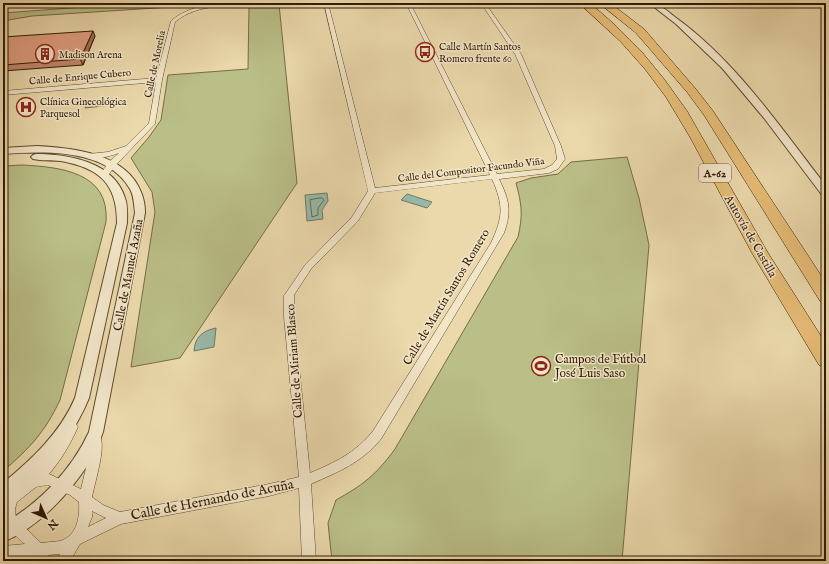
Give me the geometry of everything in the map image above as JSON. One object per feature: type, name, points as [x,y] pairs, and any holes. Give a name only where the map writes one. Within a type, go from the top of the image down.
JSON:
[{"type":"highway","name":"Autovía de Castilla","points":[[584,3],[602,17],[634,48],[674,101],[772,274],[826,360]]},
{"type":"highway","name":"A-62","points":[[604,3],[640,31],[682,79],[709,114],[826,298]]},
{"type":"highway","points":[[611,3],[622,11],[640,31]]},
{"type":"street","name":"Calle de Morelia","points":[[107,170],[152,124],[159,80],[173,22],[180,15],[200,8],[265,3]]},
{"type":"street","points":[[326,3],[372,191]]},
{"type":"street","name":"Calle de Martín Santos Romero","points":[[305,481],[347,462],[367,447],[377,436],[502,228],[506,214],[504,197],[495,177],[408,3]]},
{"type":"street","name":"Calle del Compositor Facundo Viña","points":[[372,191],[546,171],[555,167],[562,159],[558,146],[518,54],[483,3]]},
{"type":"street","points":[[652,3],[707,48],[739,81],[826,193]]},
{"type":"street","name":"Calle de Enrique Cubero","points":[[3,93],[159,80]]},
{"type":"street","name":"Calle de Morelia","points":[[91,156],[109,154],[129,148]]},
{"type":"street","name":"Calle de Manuel Azaña","points":[[3,151],[46,149],[91,156],[107,170],[122,204],[122,223],[82,398],[76,414],[33,476]]},
{"type":"street","name":"Calle de Manuel Azaña","points":[[3,158],[43,157],[71,160],[107,170],[129,180],[139,199],[140,214],[96,432],[96,451],[85,500],[86,517],[76,539],[63,561]]},
{"type":"street","name":"Calle de Miriam Blasco","points":[[309,561],[305,481],[289,324],[289,295],[308,267],[355,219],[372,191]]},
{"type":"street","name":"Calle de Manuel Azaña","points":[[63,485],[84,457],[96,432]]},
{"type":"street","points":[[9,531],[10,520],[6,499],[33,476],[49,479],[63,485],[74,491],[85,500]]},
{"type":"street","name":"Calle de Hernando de Acuña","points":[[3,553],[41,555],[120,518],[269,490],[305,481]]},
{"type":"street","points":[[9,531],[42,506],[63,485]]},
{"type":"street","name":"Calle de Hernando de Acuña","points":[[85,500],[99,509],[120,518]]},
{"type":"street","points":[[9,531],[41,555]]},
{"type":"green space","points":[[138,3],[233,3],[32,16],[3,21],[3,13]]},
{"type":"green space","points":[[279,4],[297,183],[180,358],[131,367],[155,212],[152,192],[131,158],[161,120],[168,75],[248,69],[249,6]]},
{"type":"green space","points":[[113,99],[111,105],[85,108],[87,101]]},
{"type":"green space","name":"Campos de Fútbol José Luis Saso","points":[[627,157],[639,198],[649,245],[622,561],[332,561],[328,523],[336,500],[354,489],[375,473],[395,449],[518,237],[521,222],[521,210],[520,198],[516,183],[531,178],[558,174],[571,162]]},
{"type":"green space","points":[[22,165],[66,171],[80,176],[91,183],[100,192],[105,205],[106,222],[60,400],[49,421],[36,439],[3,471],[3,166]]},
{"type":"water","points":[[327,193],[328,201],[322,210],[323,219],[307,221],[305,195]]},
{"type":"water","points":[[407,194],[432,202],[427,208],[401,200]]},
{"type":"water","points":[[216,328],[214,347],[194,351],[196,342],[200,335]]},
{"type":"building","name":"Madison Arena","points":[[93,31],[80,59],[3,65],[3,37]]},
{"type":"place","name":"Calle Martín Santos Romero frente 60","points":[[425,52]]},
{"type":"place","name":"Madison Arena","points":[[45,54]]},
{"type":"place","name":"Clínica Ginecológica Parquesol","points":[[26,107]]},
{"type":"place","name":"Campos de Fútbol José Luis Saso","points":[[541,366]]}]
